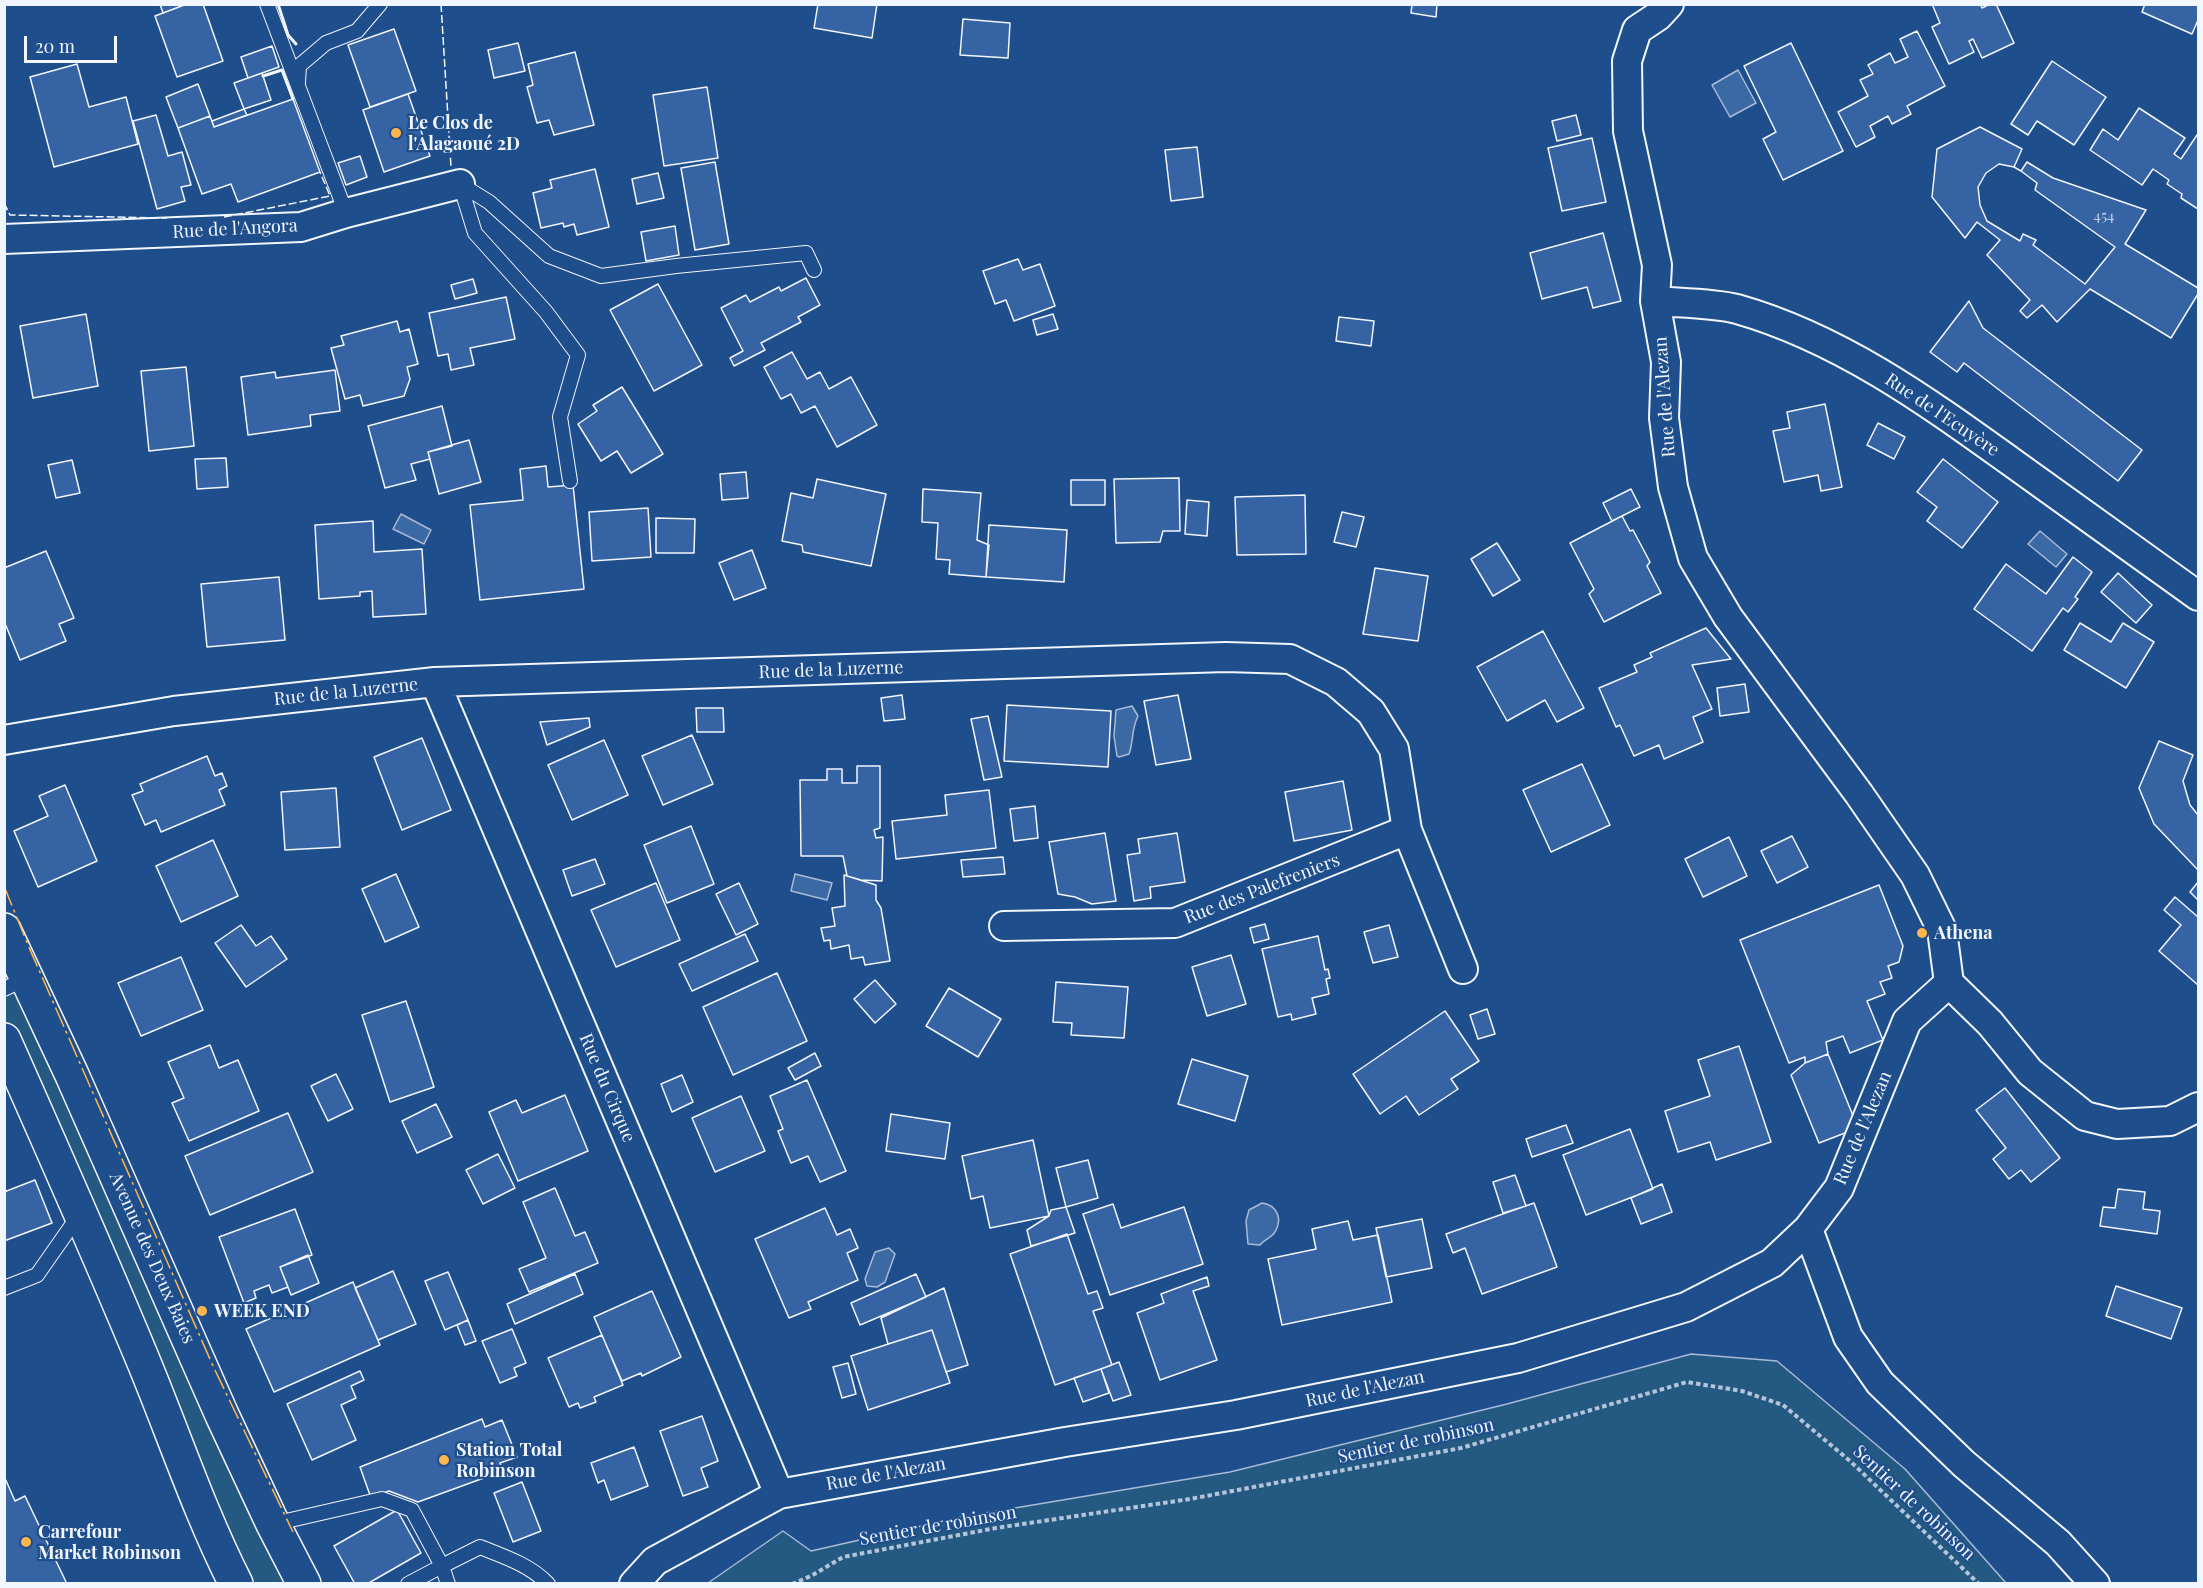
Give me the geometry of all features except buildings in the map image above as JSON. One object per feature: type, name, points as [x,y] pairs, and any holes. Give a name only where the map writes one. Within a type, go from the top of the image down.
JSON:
[{"type":"main road","name":"Avenue des Deux Baies","points":[[4,930],[16,983],[72,1075],[222,1416],[304,1584]]},
{"type":"main road","points":[[4,1040],[87,1227],[173,1432],[202,1513],[236,1584]]},
{"type":"main road","points":[[28,1093],[72,1075]]},
{"type":"main road","points":[[87,1227],[134,1219]]},
{"type":"main road","points":[[173,1432],[222,1416]]},
{"type":"street","name":"Rue de l'Alezan","points":[[634,1584],[655,1561],[779,1494],[1065,1442],[1236,1415],[1518,1358],[1686,1307],[1772,1263],[1808,1229],[1839,1188],[1907,1021],[1949,983],[1942,930],[1915,875],[1859,794],[1728,617],[1693,558],[1673,487],[1664,418],[1665,362],[1655,301],[1657,265],[1628,131],[1627,61],[1636,30],[1658,16],[1670,4]]},
{"type":"street","name":"Rue de l'Angora","points":[[4,238],[301,227],[460,184]]},
{"type":"street","name":"Rue de l'Ecuyère","points":[[1655,301],[1734,308],[1784,325],[1836,347],[1895,381],[1960,425],[2199,596]]},
{"type":"street","name":"Rue de la Luzerne","points":[[4,740],[174,711],[435,682],[1226,657],[1290,659],[1336,682],[1371,712],[1394,749],[1407,830],[1463,969]]},
{"type":"street","name":"Rue du Cirque","points":[[435,682],[779,1494]]},
{"type":"street","name":"Rue des Palefreniers","points":[[1004,926],[1175,923],[1407,830]]},
{"type":"street","points":[[1949,983],[1990,1023],[2030,1072],[2085,1116],[2117,1124],[2170,1121],[2199,1107]]},
{"type":"street","points":[[1808,1229],[1848,1337],[1880,1383],[1964,1464],[2058,1543],[2095,1584]]},
{"type":"lane","points":[[267,4],[346,213]]},
{"type":"lane","points":[[298,88],[299,66],[326,43],[357,31],[380,4]]},
{"type":"lane","points":[[460,184],[489,202],[549,256],[602,276],[806,253],[814,270]]},
{"type":"lane","points":[[460,184],[475,233],[546,312],[578,355],[560,417],[570,482]]},
{"type":"lane","points":[[4,1288],[37,1275],[87,1227]]},
{"type":"lane","points":[[273,1524],[382,1499],[412,1510],[442,1566],[448,1584]]},
{"type":"lane","points":[[408,1584],[480,1548],[516,1561],[540,1575],[548,1584]]},
{"type":"path","name":"Sentier de robinson","points":[[792,1584],[811,1576],[843,1557],[996,1528],[1202,1497],[1461,1448],[1687,1382],[1742,1391],[1783,1405],[1851,1461],[1979,1584]]},
{"type":"shaded area","points":[[1738,70],[1756,103],[1730,117],[1712,85]]},
{"type":"shaded area","points":[[401,514],[431,530],[424,544],[393,529]]},
{"type":"shaded area","points":[[2040,531],[2067,554],[2056,567],[2028,544]]},
{"type":"shaded area","points":[[1132,706],[1138,716],[1134,726],[1131,749],[1129,754],[1119,757],[1114,736],[1116,710]]},
{"type":"shaded area","points":[[795,874],[832,883],[827,900],[791,891]]},
{"type":"shaded area","points":[[4,930],[304,1583],[236,1583],[5,1040]]},
{"type":"shaded area","points":[[1262,1203],[1267,1204],[1277,1213],[1277,1227],[1274,1234],[1260,1245],[1248,1244],[1246,1221],[1249,1210]]},
{"type":"shaded area","points":[[889,1248],[895,1254],[885,1282],[877,1287],[867,1286],[865,1279],[875,1252]]},
{"type":"shaded area","points":[[1691,1354],[1777,1361],[1905,1469],[2006,1583],[708,1583],[783,1531],[811,1551],[961,1517],[1230,1472],[1507,1404]]},
{"type":"fence","points":[[441,4],[451,167]]},
{"type":"fence","points":[[224,217],[330,196],[320,172]]},
{"type":"fence","points":[[4,203],[10,215],[167,218]]},
{"type":"wall","points":[[278,4],[288,35],[296,44]]},
{"type":"wall","points":[[263,76],[282,70],[293,99]]},
{"type":"power","points":[[4,886],[213,1366],[293,1532]]},
{"type":"place","name":"Le Clos de l'Alagaoué 2D","points":[[396,133]]},
{"type":"place","name":"Athena","points":[[1922,933]]},
{"type":"place","name":"WEEK END","points":[[202,1311]]},
{"type":"place","name":"Station Total Robinson","points":[[444,1460]]},
{"type":"place","name":"Carrefour Market Robinson","points":[[26,1542]]}]
